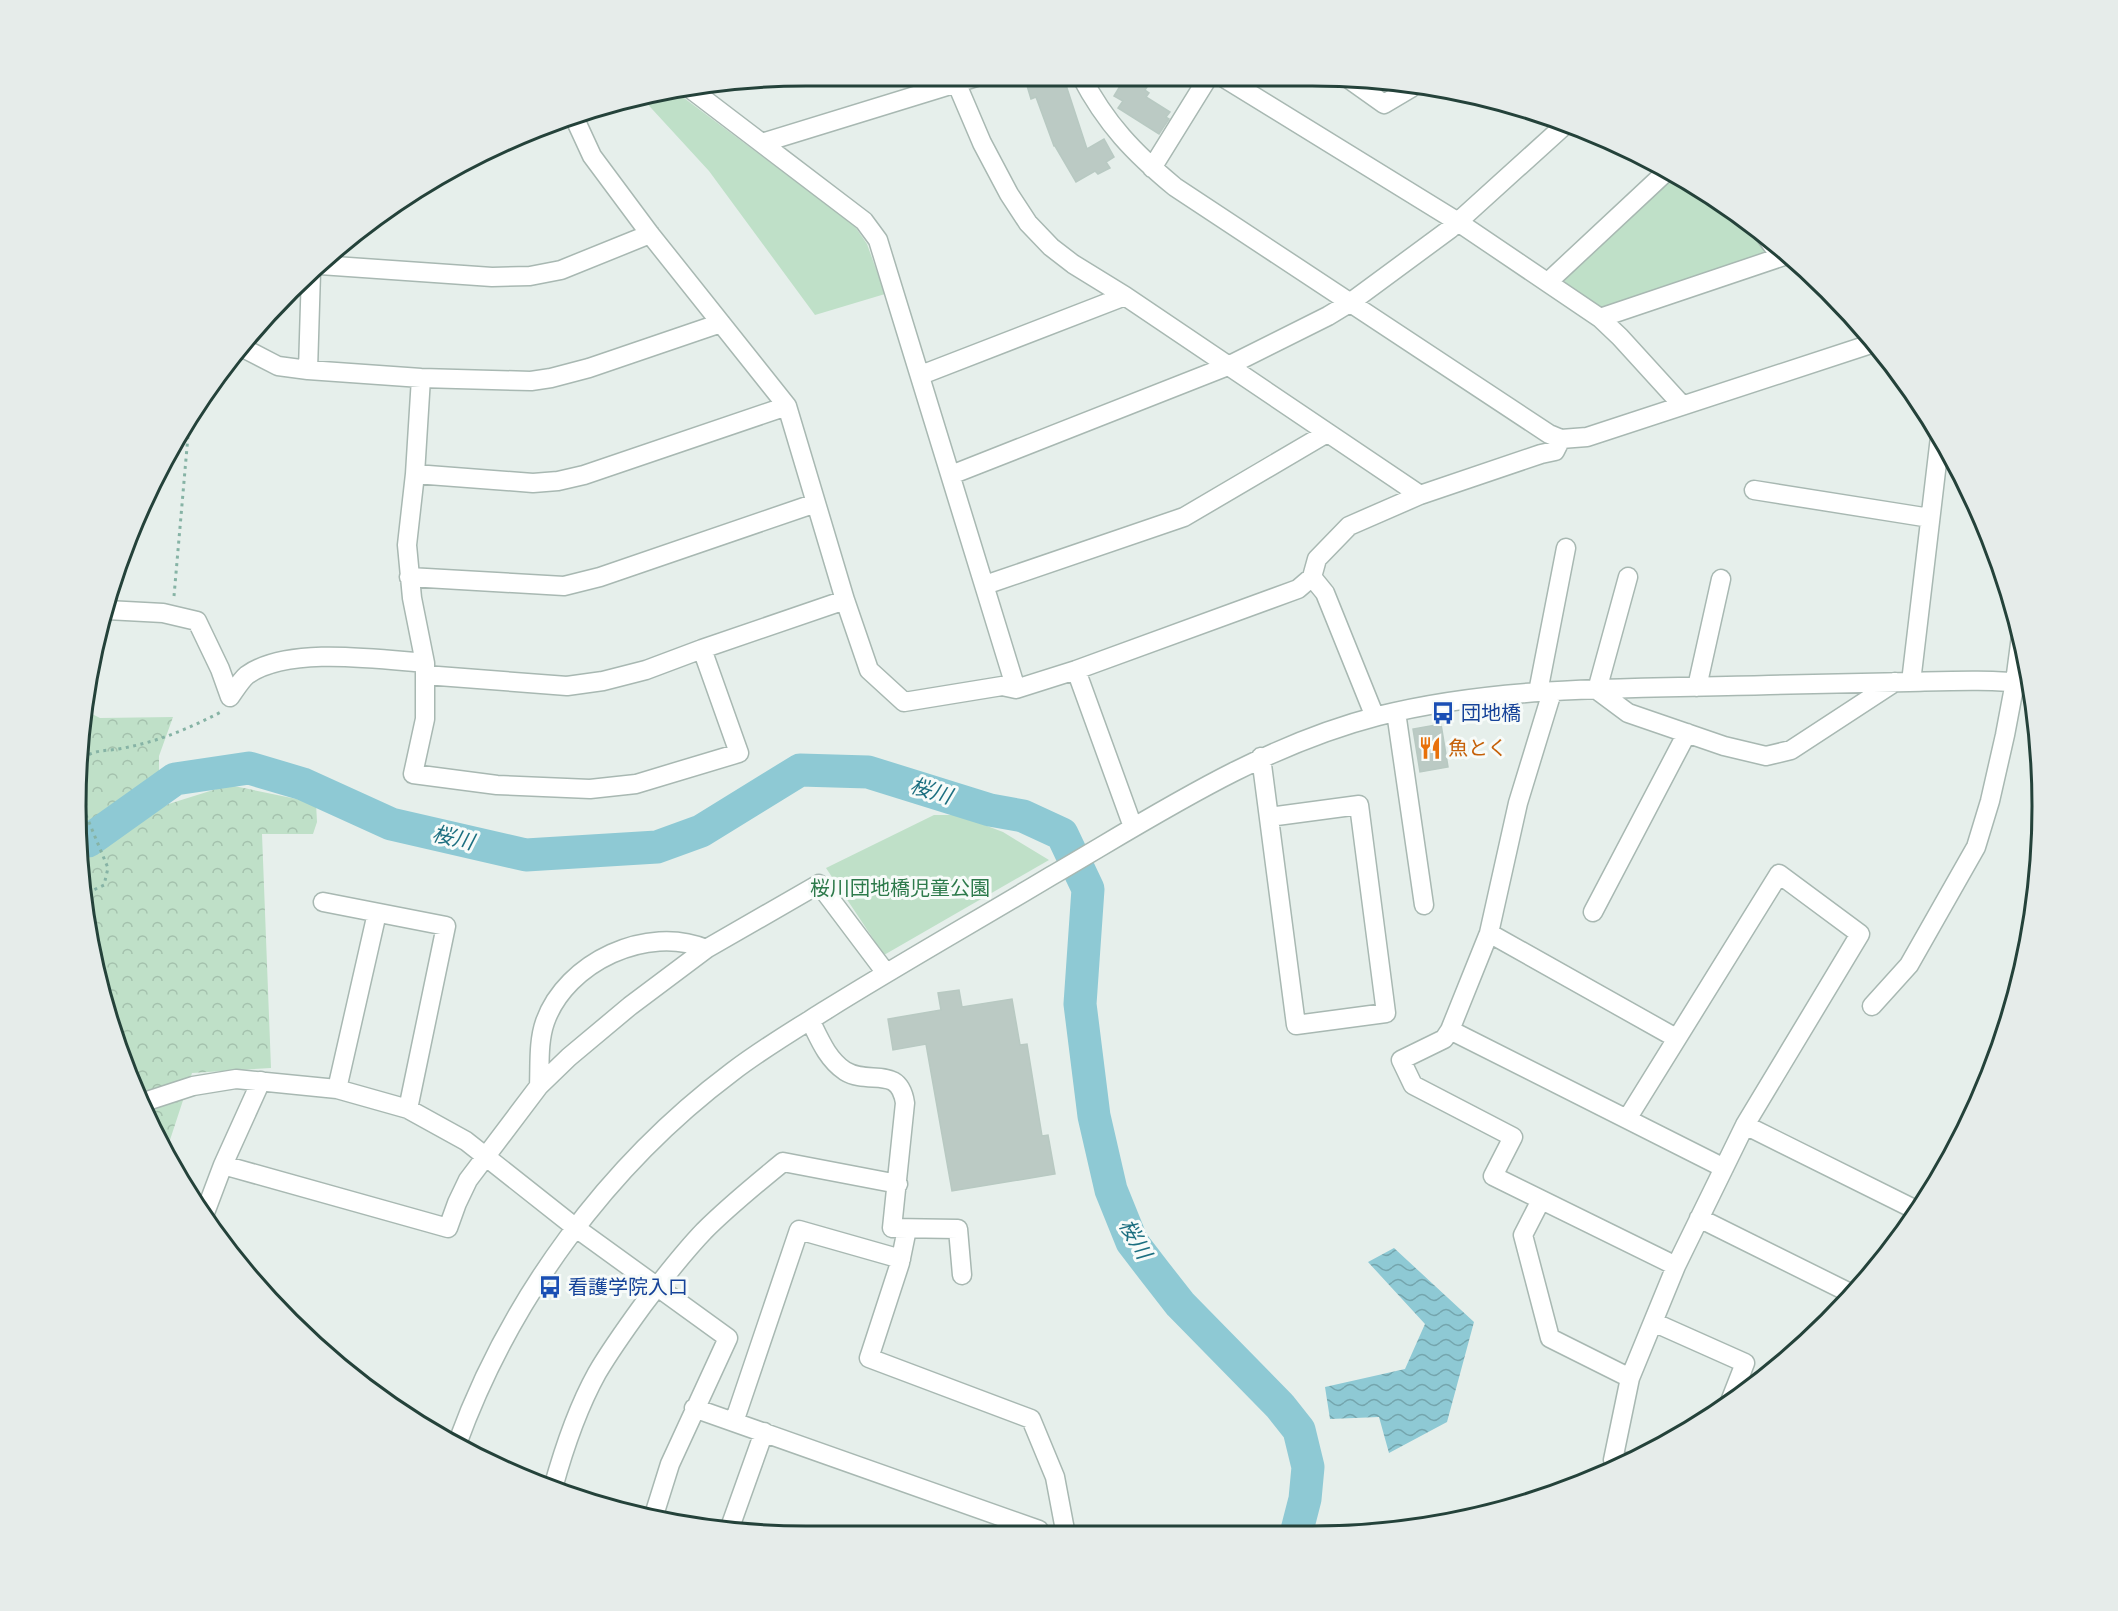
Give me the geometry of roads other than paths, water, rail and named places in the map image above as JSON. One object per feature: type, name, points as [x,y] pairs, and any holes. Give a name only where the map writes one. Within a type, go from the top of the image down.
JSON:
[{"type":"street","points":[[762,143],[933,86]]},
{"type":"street","points":[[957,86],[987,154],[1009,194],[1028,223],[1051,247],[1073,264],[1125,296],[1420,495]]},
{"type":"street","points":[[1087,86],[1116,131],[1152,168],[1175,186],[1549,434],[1561,438],[1587,437],[1867,346]]},
{"type":"street","points":[[1152,168],[1203,86]]},
{"type":"street","points":[[1237,86],[1458,222],[1600,318],[1682,405]]},
{"type":"street","points":[[1361,87],[1384,104],[1403,92]]},
{"type":"street","points":[[697,94],[864,221],[878,240],[1016,689]]},
{"type":"street","points":[[577,123],[592,156],[650,234],[787,406],[844,600],[868,670],[904,702],[1002,686],[1016,689],[1076,670],[1298,589],[1312,577],[1317,559],[1349,526],[1420,495],[1555,451],[1561,438]]},
{"type":"street","points":[[951,475],[1228,366],[1351,302],[1458,222],[1560,130]]},
{"type":"street","points":[[1548,282],[1662,176]]},
{"type":"street","points":[[329,266],[492,277],[530,276],[561,270],[650,234]]},
{"type":"street","points":[[1600,318],[1780,258]]},
{"type":"street","points":[[308,370],[311,283]]},
{"type":"street","points":[[921,375],[1125,296]]},
{"type":"street","points":[[248,350],[278,366],[308,370],[421,378],[531,381],[589,368],[721,322]]},
{"type":"street","points":[[421,378],[416,474],[408,544],[409,577],[425,669],[425,719],[413,774],[497,785],[590,789],[636,784],[739,753],[702,649]]},
{"type":"street","points":[[416,474],[532,483],[558,481],[584,475],[787,406]]},
{"type":"street","points":[[984,585],[1184,517],[1327,433]]},
{"type":"street","points":[[1598,690],[1628,713],[1724,746],[1767,756],[1791,750],[1903,682],[1930,518],[1938,450]]},
{"type":"street","points":[[1754,490],[1930,518]]},
{"type":"street","points":[[409,577],[564,586],[600,577],[816,503]]},
{"type":"street","points":[[1566,548],[1545,692],[1488,933],[1450,1030],[1444,1039],[1401,1060],[1413,1085],[1512,1137],[1493,1176],[1676,1266]]},
{"type":"street","points":[[1312,577],[1325,592],[1375,717]]},
{"type":"street","points":[[1598,690],[1628,577]]},
{"type":"street","points":[[1697,687],[1721,579]]},
{"type":"street","points":[[113,610],[172,615],[197,621],[230,697],[247,676],[274,663],[314,657],[364,658],[425,669],[567,686],[603,681],[646,670],[844,600]]},
{"type":"street","points":[[1076,670],[1133,827]]},
{"type":"street","points":[[458,1436],[513,1322],[540,1278],[576,1228],[644,1150],[689,1107],[777,1040],[886,973],[1133,827],[1261,758],[1303,741],[1396,712],[1459,701],[1545,692],[1903,682],[2022,683]]},
{"type":"street","points":[[1872,1006],[1909,965],[1976,848],[2022,686]]},
{"type":"street","points":[[1396,712],[1424,905]]},
{"type":"street","points":[[1593,912],[1687,733]]},
{"type":"street","points":[[1261,758],[1296,1025],[1386,1013],[1359,805],[1269,817]]},
{"type":"street","points":[[1613,1459],[1630,1378],[1676,1266],[1745,1125],[1860,934],[1779,874],[1627,1119]]},
{"type":"street","points":[[223,1165],[448,1228],[468,1180],[539,1086],[569,1057],[630,1006],[706,949],[819,884],[886,973]]},
{"type":"street","points":[[323,902],[446,926],[408,1109]]},
{"type":"street","points":[[337,1089],[377,913]]},
{"type":"street","points":[[1488,933],[1677,1038]]},
{"type":"street","points":[[539,1086],[540,1048],[545,1021],[563,989],[617,950],[648,942],[691,942],[706,949]]},
{"type":"street","points":[[810,1020],[830,1057],[845,1071],[859,1076],[889,1078],[897,1083],[903,1092],[905,1103],[892,1228],[958,1230],[962,1275]]},
{"type":"street","points":[[1450,1030],[1724,1168]]},
{"type":"street","points":[[149,1100],[193,1086],[236,1079],[337,1089],[408,1109],[465,1141],[576,1228],[728,1338],[670,1464],[656,1510]]},
{"type":"street","points":[[207,1206],[223,1165],[261,1081]]},
{"type":"street","points":[[1745,1125],[1910,1207]]},
{"type":"street","points":[[555,1480],[566,1445],[597,1374],[616,1342],[657,1287],[703,1232],[736,1200],[783,1162],[898,1184]]},
{"type":"street","points":[[1541,1200],[1523,1235],[1550,1338],[1630,1378]]},
{"type":"street","points":[[1699,1218],[1845,1290]]},
{"type":"street","points":[[907,1229],[901,1258],[869,1358],[1031,1419],[1055,1477],[1064,1526]]},
{"type":"street","points":[[734,1422],[799,1230],[901,1258]]},
{"type":"street","points":[[1653,1322],[1745,1363],[1736,1388]]},
{"type":"street","points":[[694,1408],[1028,1526]]},
{"type":"street","points":[[732,1521],[764,1432]]},
{"type":"water","points":[[1394,1248],[1474,1322],[1447,1422],[1389,1453],[1379,1417],[1330,1419],[1325,1387],[1405,1369],[1425,1324],[1368,1262]]},
{"type":"waterway","name":"桜川","points":[[87,841],[175,779],[249,768],[303,784],[391,824],[526,855],[657,847],[701,831],[800,770],[868,772],[990,810],[1023,816],[1062,834],[1088,889],[1080,1004],[1094,1116],[1111,1190],[1132,1242],[1180,1304],[1280,1406],[1299,1430],[1308,1467],[1305,1499],[1298,1526]]},
{"type":"place","name":"団地橋","points":[[1443,713]]},
{"type":"place","name":"魚とく","points":[[1430,748]]},
{"type":"place","name":"看護学院入口","points":[[550,1287]]},
{"type":"park label","name":"桜川団地橋児童公園","points":[[900,888]]}]
